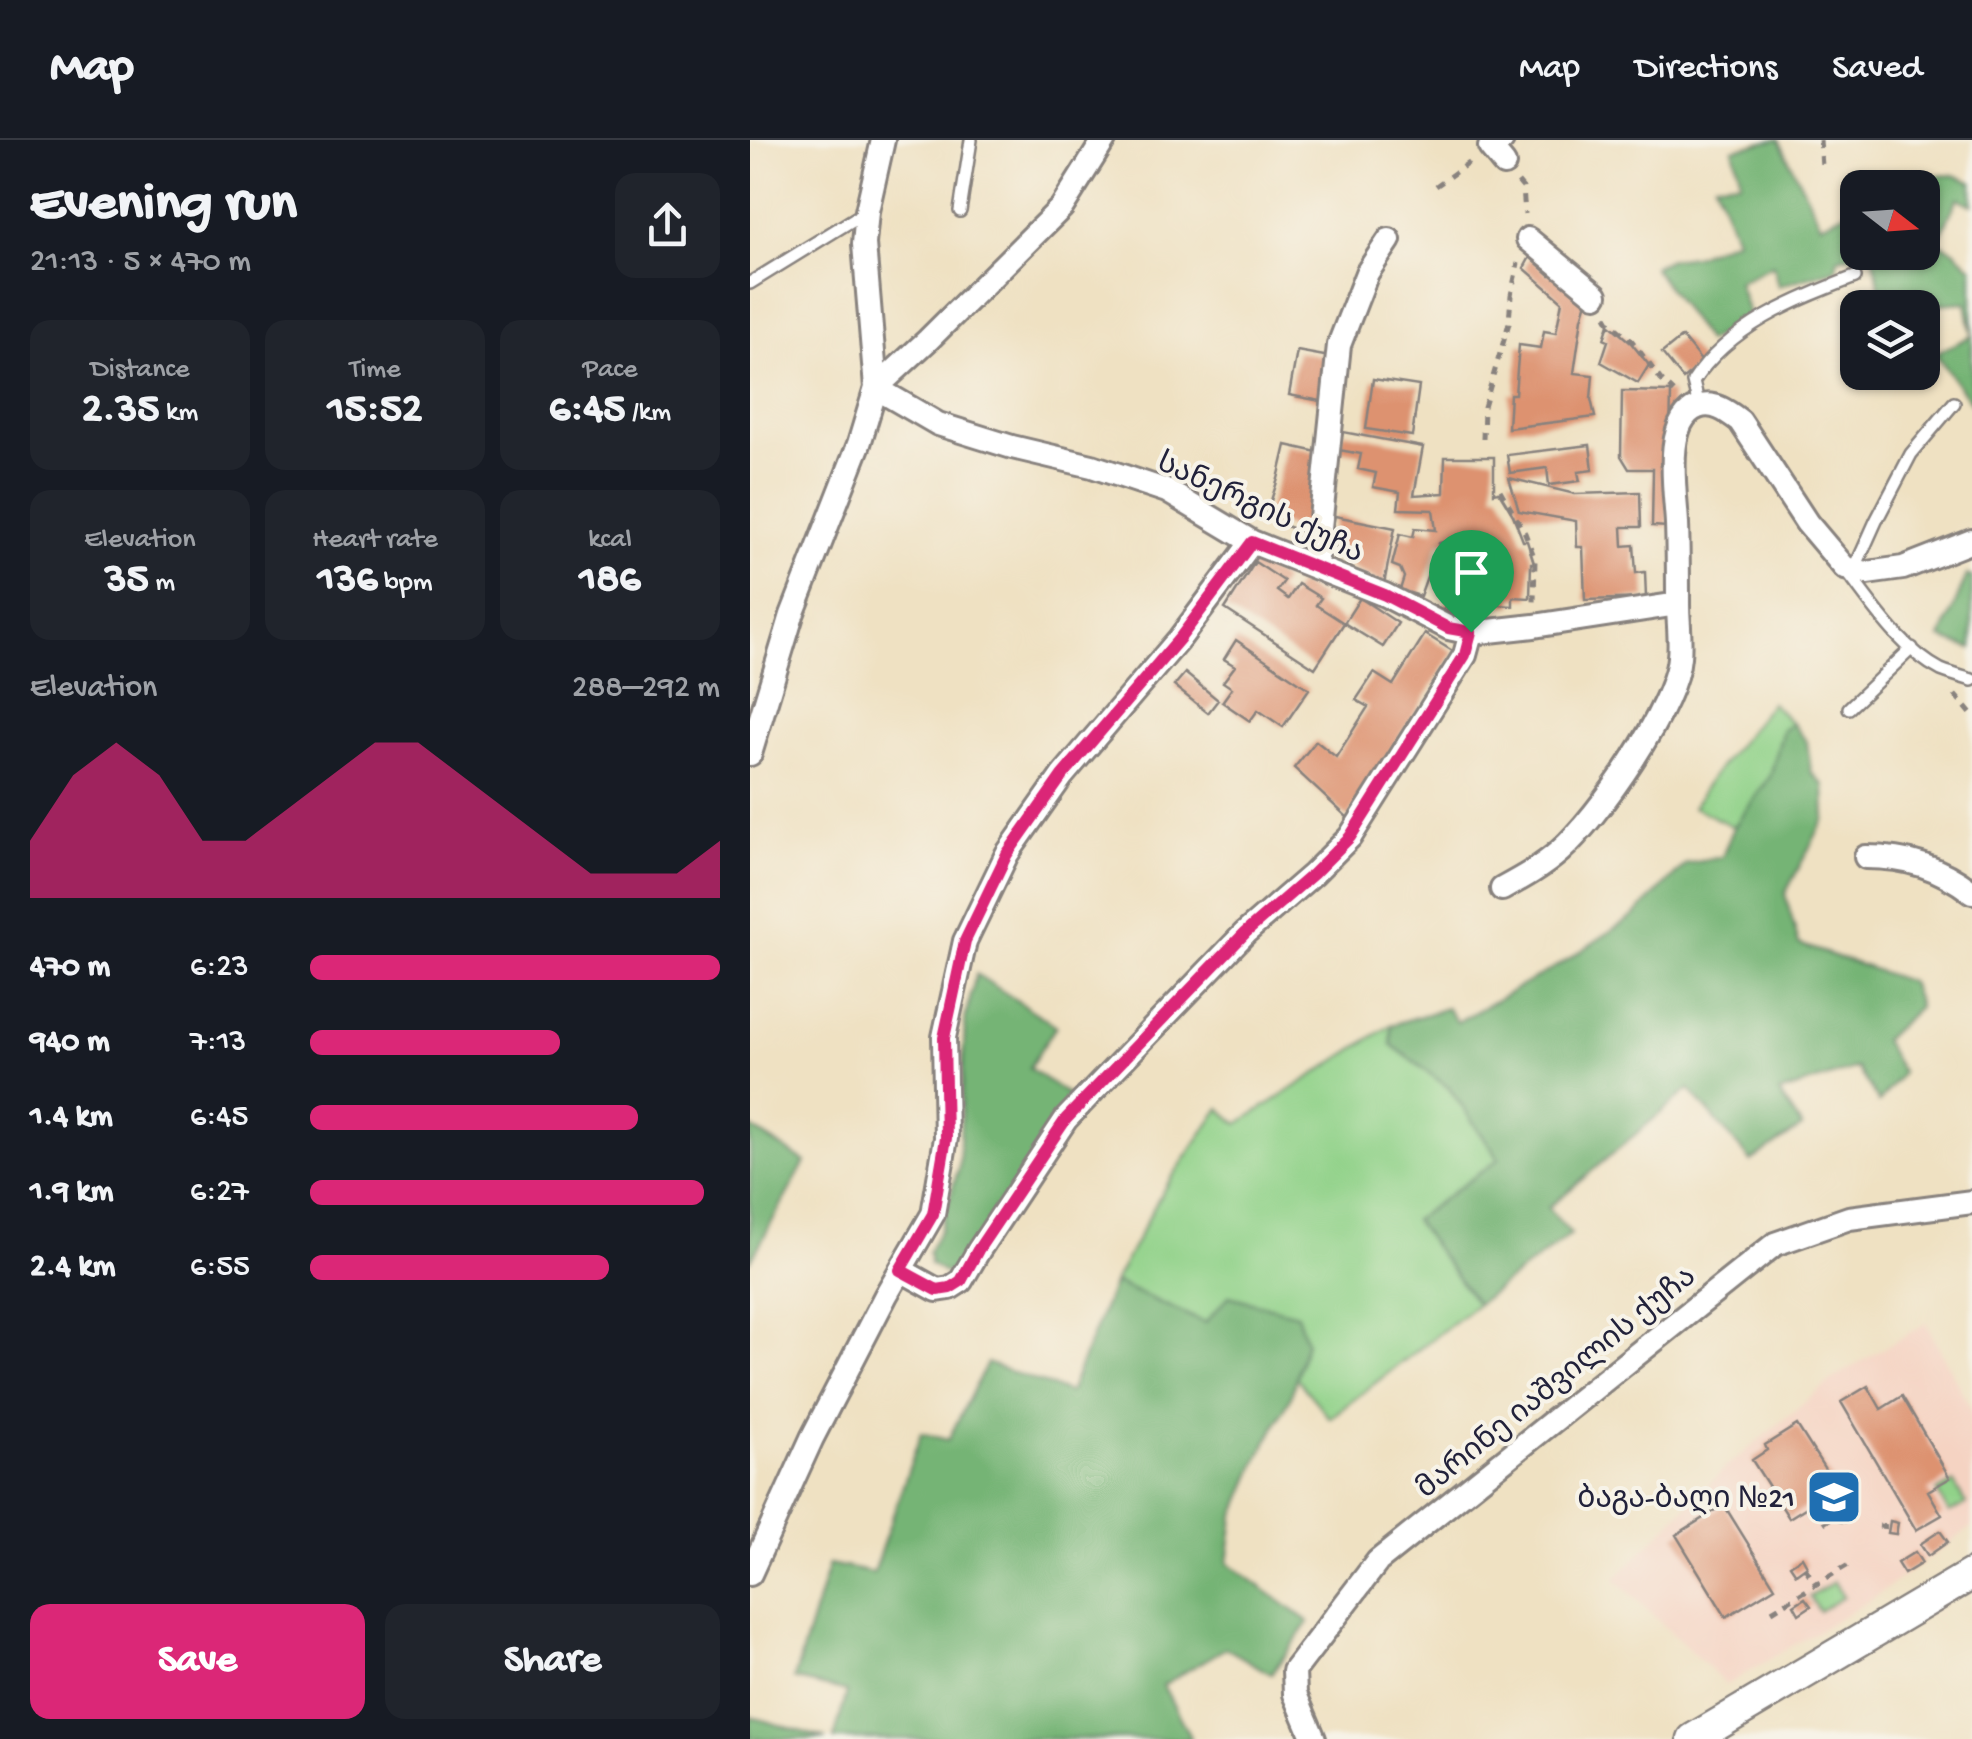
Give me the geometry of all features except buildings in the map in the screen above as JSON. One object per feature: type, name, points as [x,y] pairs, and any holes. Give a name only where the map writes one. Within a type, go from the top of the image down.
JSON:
[{"type":"street","points":[[750,754],[792,615],[859,444],[876,388],[864,244],[867,210],[883,140]]},
{"type":"street","points":[[876,388],[1062,207],[1096,143]]},
{"type":"street","points":[[1528,238],[1596,295]]},
{"type":"street","points":[[1316,566],[1339,345],[1367,273],[1388,240]]},
{"type":"street","name":"სანერგის ქუჩა","points":[[876,388],[938,424],[1167,491],[1252,542],[1385,595],[1448,628],[1471,632],[1534,626],[1678,604]]},
{"type":"street","points":[[1502,889],[1537,870],[1562,850],[1594,812],[1646,740],[1673,683],[1679,659],[1674,455],[1680,423],[1695,408],[1711,404],[1740,421],[1807,523],[1850,569],[1867,573],[1903,568],[1972,541]]},
{"type":"street","points":[[750,1574],[812,1438],[933,1214],[946,1138],[944,1038],[965,941],[1007,854],[1062,776],[1180,638],[1252,542]]},
{"type":"street","points":[[900,1270],[937,1290],[961,1281],[1066,1119],[1245,933],[1350,837],[1465,655],[1471,632]]},
{"type":"street","points":[[1866,856],[1892,856],[1923,864],[1972,892]]},
{"type":"street","name":"მარინე იაშვილის ქუჩა","points":[[1314,1739],[1294,1694],[1294,1671],[1378,1560],[1775,1244],[1849,1218],[1972,1202]]},
{"type":"street","points":[[1692,1739],[1972,1574]]},
{"type":"lane","points":[[960,210],[972,140]]},
{"type":"lane","points":[[750,283],[867,210]]},
{"type":"lane","points":[[1695,408],[1693,382],[1726,345],[1792,301],[1855,278]]},
{"type":"lane","points":[[1954,403],[1911,454],[1850,569],[1885,621],[1920,657],[1944,671],[1972,680]]},
{"type":"lane","points":[[1849,708],[1912,648]]},
{"type":"path","points":[[1820,140],[1822,166]]},
{"type":"path","points":[[1436,186],[1499,150],[1523,188],[1528,238],[1517,267],[1509,323],[1484,407],[1482,439]]},
{"type":"path","points":[[1596,295],[1610,324],[1632,341],[1662,380],[1695,408]]},
{"type":"path","points":[[1500,490],[1526,533],[1536,559],[1534,626]]},
{"type":"path","points":[[1824,1523],[1852,1522]]},
{"type":"path","points":[[1879,1526],[1888,1528]]},
{"type":"path","points":[[1772,1611],[1798,1599],[1850,1564]]},
{"type":"path","points":[[1805,1568],[1816,1584]]},
{"type":"shaded area","name":"ბაგა-ბაღი №21","points":[[1926,1323],[1972,1411],[1972,1527],[1872,1599],[1726,1685],[1615,1579],[1726,1467],[1836,1377]]},
{"type":"green space","points":[[1779,140],[1821,224],[1840,215],[1840,258],[1836,269],[1778,286],[1773,265],[1738,282],[1749,316],[1707,342],[1653,267],[1736,239],[1715,183],[1741,181],[1733,149]]},
{"type":"green space","points":[[1940,175],[1954,175],[1972,182],[1972,205],[1958,198],[1940,236]]},
{"type":"green space","points":[[1940,243],[1954,250],[1972,267],[1972,336],[1966,302],[1940,304],[1940,290],[1880,290],[1876,270],[1940,270]]},
{"type":"green space","points":[[1972,336],[1971,403],[1940,360],[1940,351]]},
{"type":"green space","points":[[1967,575],[1972,577],[1972,649],[1941,638]]},
{"type":"green space","points":[[1771,703],[1793,724],[1783,730],[1770,777],[1734,827],[1693,807],[1710,779]]},
{"type":"green space","points":[[1793,724],[1807,742],[1811,772],[1824,785],[1825,818],[1785,894],[1799,944],[1910,982],[1919,1007],[1883,1040],[1902,1073],[1879,1102],[1857,1068],[1779,1093],[1802,1127],[1751,1161],[1689,1089],[1548,1208],[1571,1234],[1477,1304],[1414,1220],[1499,1159],[1449,1088],[1392,1045],[1391,1025],[1447,1008],[1457,1022],[1564,962],[1634,916],[1686,864],[1722,857],[1734,827],[1770,777],[1783,730]]},
{"type":"green space","points":[[976,974],[1056,1026],[1029,1068],[1074,1099],[958,1269],[944,1273],[930,1264],[928,1252],[940,1230],[959,1166],[965,1020]]},
{"type":"green space","points":[[1391,1025],[1392,1045],[1449,1088],[1499,1159],[1414,1220],[1477,1304],[1330,1418],[1296,1378],[1306,1341],[1205,1323],[1114,1282],[1164,1189],[1220,1108],[1238,1124]]},
{"type":"green space","points":[[750,1127],[805,1162],[750,1262]]},
{"type":"green space","points":[[1114,1282],[1205,1323],[1229,1296],[1297,1314],[1306,1341],[1291,1396],[1234,1517],[1228,1563],[1309,1622],[1271,1674],[1226,1648],[1163,1685],[1191,1739],[834,1739],[847,1692],[794,1679],[829,1564],[873,1573],[921,1433],[948,1440],[987,1363],[1069,1393]]},
{"type":"green space","points":[[1954,1483],[1966,1504],[1949,1513],[1937,1492]]},
{"type":"green space","points":[[1834,1582],[1843,1597],[1819,1611],[1810,1597]]},
{"type":"green space","points":[[752,1717],[827,1739],[750,1739]]},
{"type":"place","name":"ბაგა-ბაღი №21","points":[[1834,1497]]},
{"type":"route","points":[[1252,542],[1385,595],[1448,628],[1471,632],[1465,655],[1350,837],[1245,933],[1066,1119],[961,1281],[937,1290],[900,1270],[933,1214],[946,1138],[944,1038],[965,941],[1007,854],[1062,776],[1180,638],[1252,542]]}]
